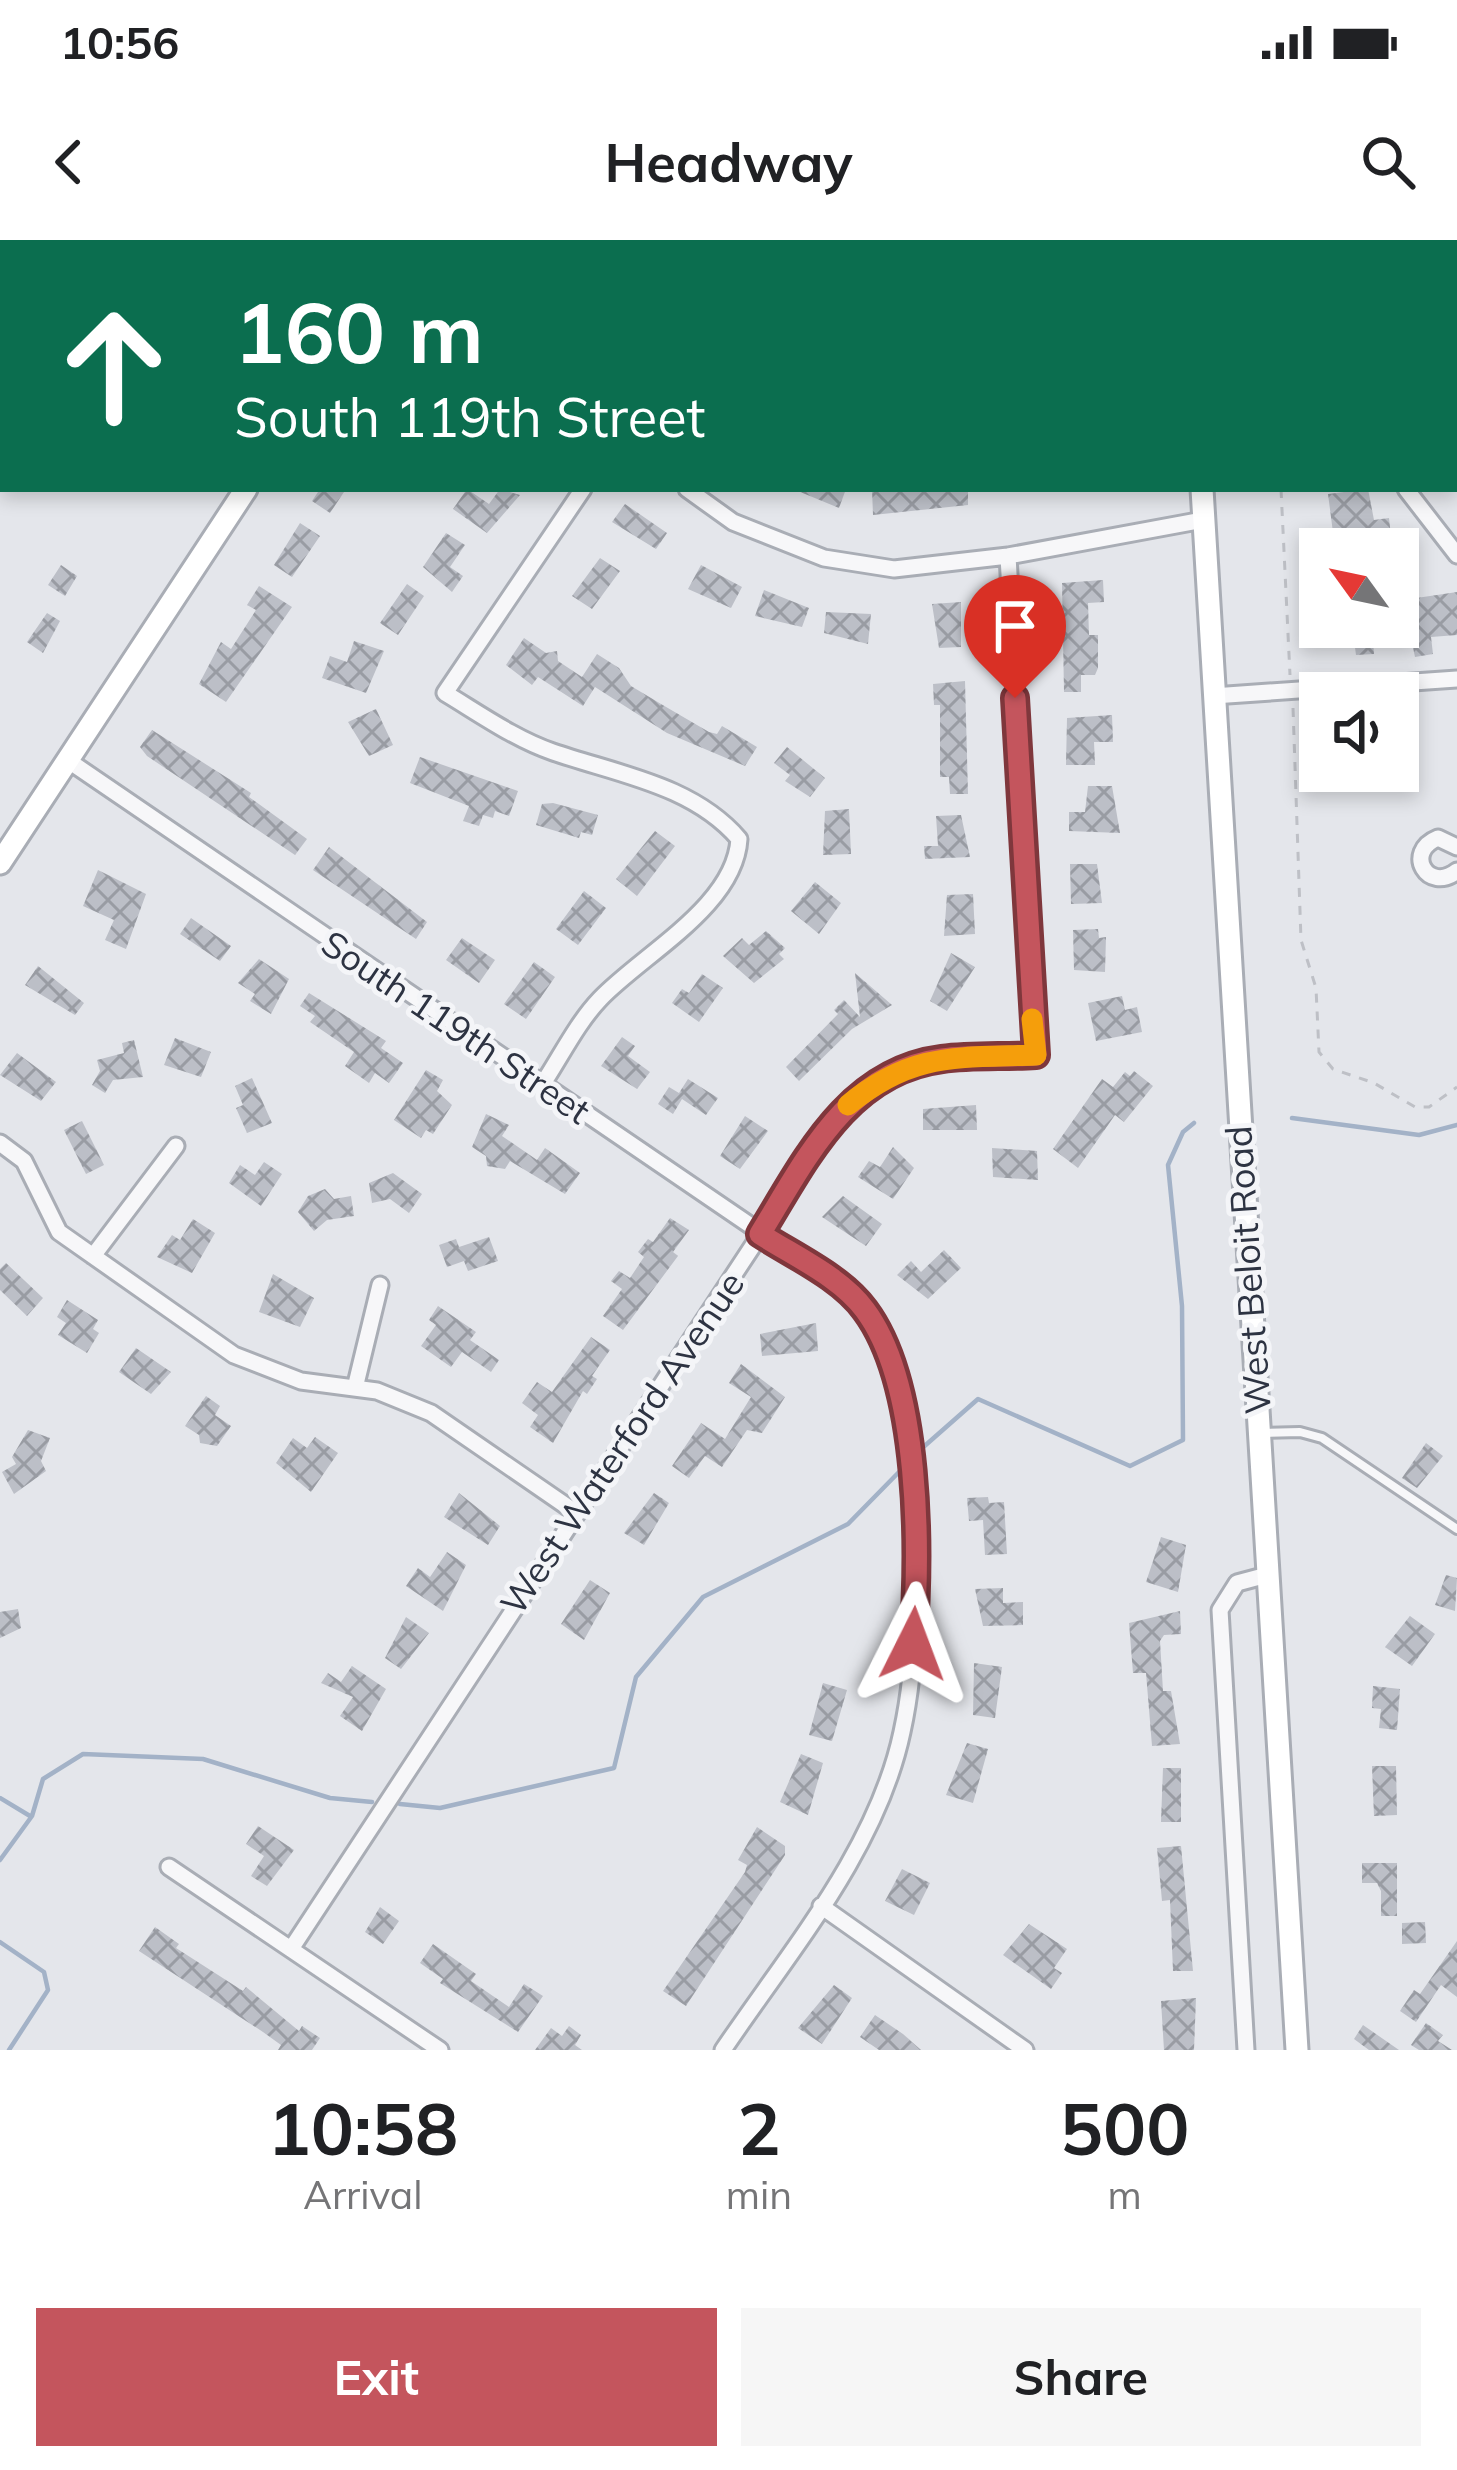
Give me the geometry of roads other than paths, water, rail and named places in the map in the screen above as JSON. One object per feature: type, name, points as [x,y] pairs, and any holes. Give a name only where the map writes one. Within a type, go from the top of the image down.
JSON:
[{"type":"main road","points":[[0,863],[244,492]]},
{"type":"main road","name":"West Beloit Road","points":[[1202,492],[1297,2050]]},
{"type":"street","points":[[542,1085],[597,1002],[706,903],[738,860],[736,834],[706,811],[655,784],[552,752],[445,693],[581,492]]},
{"type":"street","points":[[691,492],[733,522],[824,557],[894,569],[1008,556],[1203,520]]},
{"type":"street","points":[[1408,492],[1457,555]]},
{"type":"street","name":"West Waterford Avenue","points":[[291,1949],[842,1110],[884,1076],[939,1059],[1036,1055],[1008,556]]},
{"type":"street","points":[[1213,696],[1457,679]]},
{"type":"street","name":"South 119th Street","points":[[69,761],[845,1290],[863,1307],[893,1361],[910,1464],[916,1598],[902,1735],[857,1848],[820,1906]]},
{"type":"street","points":[[1455,841],[1431,840],[1421,850],[1420,863],[1433,878],[1446,879],[1457,871]]},
{"type":"street","points":[[0,1143],[24,1161],[59,1232],[234,1355],[301,1381],[377,1390],[431,1413],[575,1512]]},
{"type":"street","points":[[93,1256],[176,1146]]},
{"type":"street","points":[[355,1388],[380,1286]]},
{"type":"street","points":[[1246,2050],[1220,1610],[1237,1583],[1268,1576]]},
{"type":"street","points":[[169,1867],[440,2050]]},
{"type":"street","points":[[723,2050],[820,1906],[1025,2050]]},
{"type":"lane","points":[[1258,1433],[1300,1432],[1322,1438],[1457,1529]]},
{"type":"waterway","points":[[1292,1118],[1419,1135],[1457,1125]]},
{"type":"waterway","points":[[920,1450],[978,1399],[1130,1466],[1183,1440],[1182,1306],[1168,1165],[1183,1132],[1194,1123]]},
{"type":"waterway","points":[[400,1804],[440,1808],[614,1768],[636,1677],[703,1597],[848,1524],[899,1472]]},
{"type":"waterway","points":[[0,1860],[32,1816],[43,1779],[83,1754],[203,1759],[330,1798],[372,1802]]},
{"type":"waterway","points":[[0,1798],[30,1816]]},
{"type":"waterway","points":[[0,1942],[44,1972],[48,1990],[9,2050]]}]
